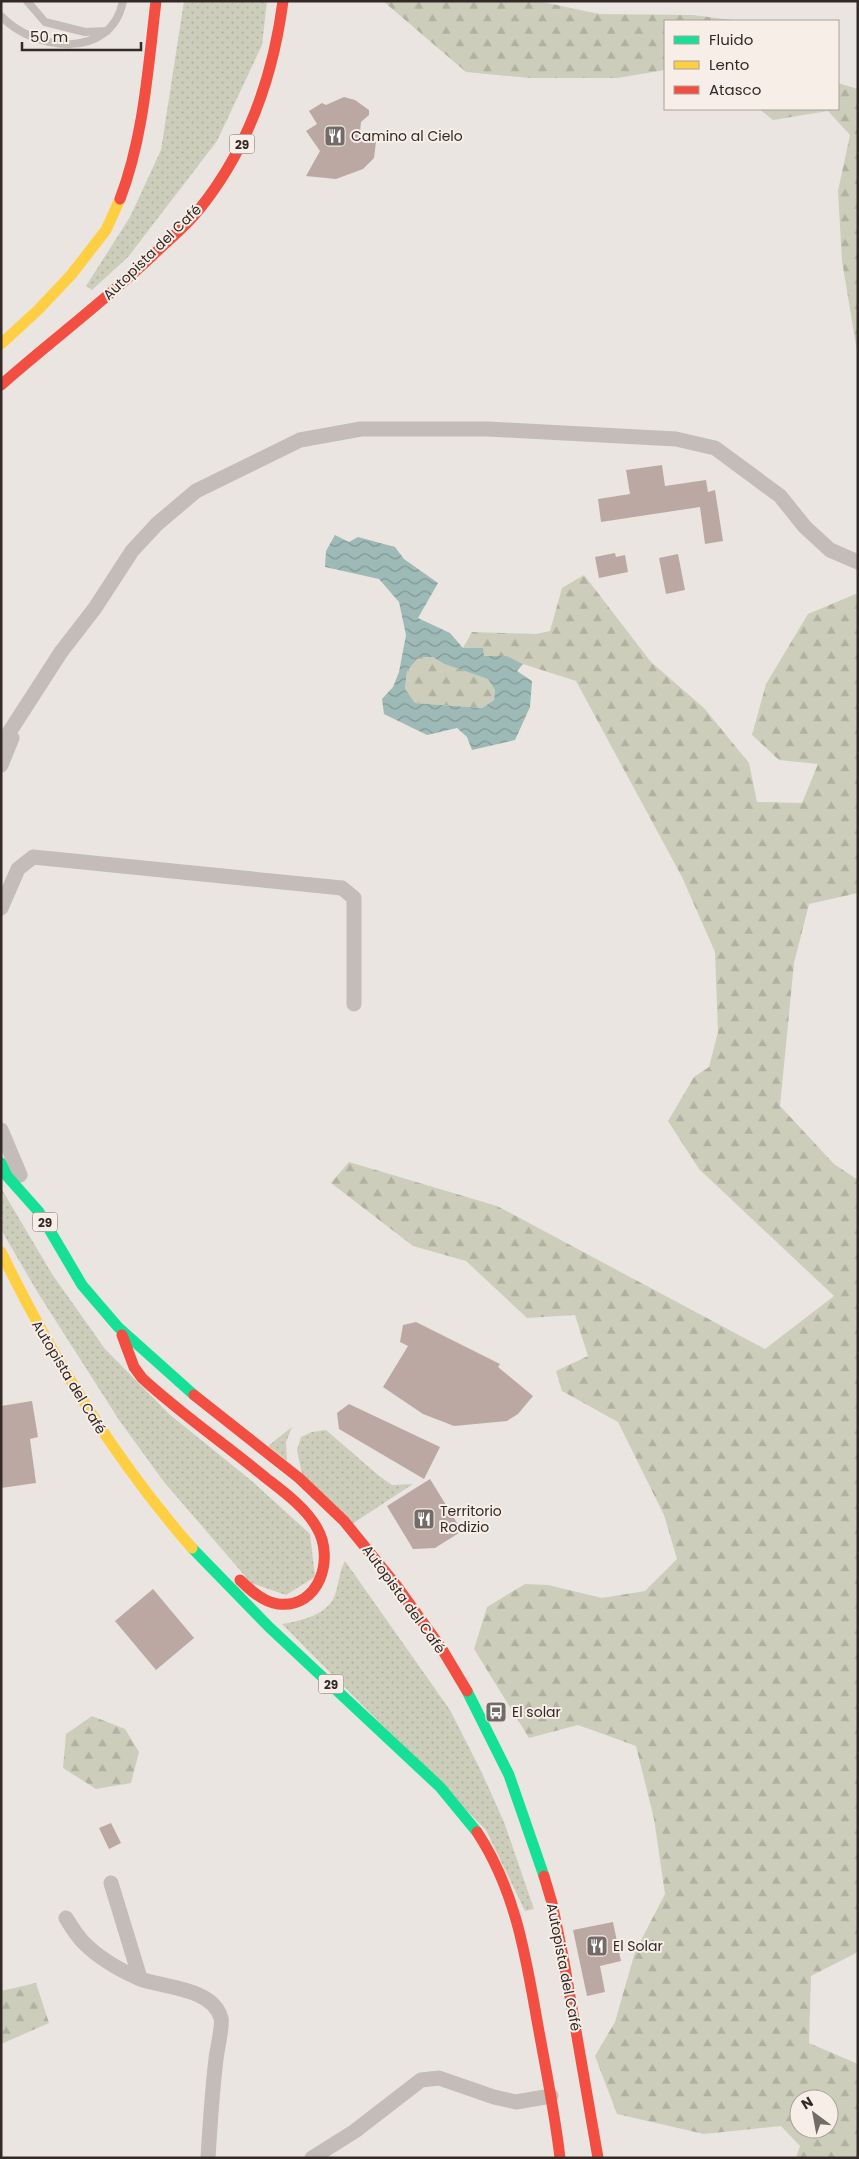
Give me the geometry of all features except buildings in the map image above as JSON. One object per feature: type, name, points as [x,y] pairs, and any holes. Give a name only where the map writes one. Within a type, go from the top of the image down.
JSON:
[{"type":"highway","points":[[109,224],[126,179],[139,130],[156,1]]},
{"type":"highway","name":"Autopista del Café","points":[[1,385],[44,346],[104,298],[196,213],[228,169],[254,120],[276,53],[283,1]]},
{"type":"highway","points":[[1,344],[42,309],[72,276],[109,224],[131,187],[147,147],[165,23]]},
{"type":"highway","points":[[148,259],[158,236]]},
{"type":"highway","name":"Autopista del Café","points":[[1,1163],[7,1176],[39,1212],[82,1285],[118,1327],[184,1387],[297,1477],[344,1521],[396,1585],[465,1688],[509,1775],[552,1903],[598,2158]]},
{"type":"highway","name":"Autopista del Café","points":[[1,1252],[86,1409],[133,1476],[197,1552],[251,1608],[440,1786],[475,1830],[502,1876],[512,1902],[523,1946],[551,2096],[560,2158]]},
{"type":"highway","points":[[118,1327],[137,1372],[185,1414],[274,1484],[306,1513],[318,1528],[325,1544],[326,1560],[319,1584],[311,1593],[289,1604],[278,1604],[254,1593],[220,1560]]},
{"type":"highway","points":[[86,1409],[116,1433],[140,1464]]},
{"type":"street","points":[[1,336],[42,309]]},
{"type":"street","points":[[1,745],[61,652],[95,608],[132,551],[157,524],[196,491],[300,440],[361,429],[488,429],[676,439],[715,448],[780,496],[805,527],[830,550],[858,562]]},
{"type":"street","points":[[1,765],[28,704]]},
{"type":"street","points":[[1,908],[18,869],[33,857],[342,888],[354,898],[354,1004]]},
{"type":"street","points":[[1,1130],[20,1175],[39,1212]]},
{"type":"street","points":[[1,1268],[15,1281]]},
{"type":"street","points":[[111,1883],[140,1978]]},
{"type":"street","points":[[66,1918],[84,1942],[100,1955],[140,1978],[167,1984],[206,1998],[220,2016],[222,2025],[218,2036],[213,2082],[208,2158]]},
{"type":"street","points":[[312,2158],[355,2131],[422,2080],[439,2078],[494,2097],[516,2102],[551,2096]]},
{"type":"lane","points":[[27,1],[46,22],[85,32],[107,31]]},
{"type":"lane","points":[[1,16],[35,39],[64,44],[100,38],[120,14],[123,1]]},
{"type":"green space","points":[[184,1],[267,1],[262,45],[217,141],[128,257],[92,290],[86,286],[130,217],[161,150]]},
{"type":"green space","points":[[383,1],[538,1],[599,14],[693,15],[732,20],[664,20],[664,70],[617,78],[529,78],[466,72]]},
{"type":"green space","points":[[839,83],[858,89],[858,357],[842,261],[838,191],[850,135],[828,111],[773,120],[760,110],[839,110]]},
{"type":"green space","points":[[584,575],[651,662],[704,708],[749,763],[757,802],[802,803],[818,764],[779,760],[752,735],[766,684],[808,614],[858,593],[858,893],[809,904],[794,963],[780,1106],[834,1164],[858,1180],[858,1952],[811,1976],[809,2043],[858,2064],[858,2158],[796,2158],[800,2146],[793,2139],[839,2139],[839,2089],[789,2089],[789,2134],[781,2126],[704,2134],[617,2114],[595,2056],[615,2022],[635,1952],[665,1894],[654,1819],[636,1746],[578,1725],[529,1738],[474,1649],[487,1607],[525,1584],[548,1585],[602,1598],[645,1591],[677,1559],[664,1515],[618,1422],[562,1391],[556,1371],[588,1356],[575,1315],[527,1318],[466,1261],[413,1246],[331,1183],[349,1162],[497,1206],[765,1349],[834,1296],[699,1169],[668,1121],[694,1077],[709,1067],[718,1032],[715,952],[682,877],[576,681],[523,664],[507,656],[483,656],[483,648],[463,648],[472,632],[536,634],[550,631],[562,588]]},
{"type":"green space","points":[[419,657],[433,657],[444,664],[488,679],[495,690],[494,700],[482,708],[415,703],[405,690],[407,671]]},
{"type":"green space","points":[[1,1188],[52,1274],[105,1349],[169,1414],[253,1482],[310,1534],[315,1577],[286,1595],[251,1583],[164,1482],[119,1420],[38,1293],[3,1233],[1,1229]]},
{"type":"green space","points":[[292,1427],[286,1442],[287,1461],[268,1446]]},
{"type":"green space","points":[[326,1430],[392,1485],[413,1484],[352,1524],[302,1474],[297,1450],[301,1437],[312,1432]]},
{"type":"green space","points":[[345,1561],[450,1710],[504,1822],[534,1909],[525,1911],[486,1830],[282,1624],[305,1619],[326,1608],[335,1595],[341,1569]]},
{"type":"green space","points":[[92,1716],[125,1729],[139,1752],[131,1783],[96,1789],[63,1768],[66,1734]]},
{"type":"green space","points":[[36,1983],[49,2023],[1,2044],[1,1991]]},
{"type":"water","points":[[335,535],[349,542],[358,537],[395,547],[404,559],[438,583],[418,618],[450,633],[463,648],[483,648],[484,656],[507,656],[523,664],[517,671],[532,681],[530,707],[515,740],[472,750],[467,737],[457,728],[427,735],[384,714],[382,699],[393,687],[399,672],[406,635],[399,602],[379,579],[325,567],[326,551]],"holes":[[[419,657],[433,657],[444,664],[488,679],[495,690],[494,700],[482,708],[415,703],[405,689],[407,671]]]},
{"type":"traffic: fast","points":[[1,1163],[7,1176],[39,1212],[82,1285],[118,1327],[194,1395]]},
{"type":"traffic: fast","points":[[192,1548],[269,1627],[440,1787],[477,1832]]},
{"type":"traffic: fast","points":[[467,1691],[509,1775],[544,1876]]},
{"type":"traffic: slow","points":[[1,344],[38,310],[71,275],[106,230],[120,199]]},
{"type":"traffic: slow","points":[[1,1252],[42,1331],[87,1407],[137,1479],[192,1548]]},
{"type":"traffic: jam","points":[[120,199],[135,151],[140,126],[156,1]]},
{"type":"traffic: jam","points":[[1,385],[151,257],[192,218],[215,189],[244,139],[265,86],[283,1]]},
{"type":"traffic: jam","points":[[122,1335],[134,1367],[142,1378],[287,1495],[301,1507],[317,1528],[322,1540],[323,1567],[320,1580],[304,1599],[292,1603],[272,1603],[257,1595],[240,1580]]},
{"type":"traffic: jam","points":[[194,1395],[299,1478],[344,1521],[396,1585],[442,1649],[467,1691]]},
{"type":"traffic: jam","points":[[477,1832],[501,1878],[518,1926],[534,2001],[560,2158]]},
{"type":"traffic: jam","points":[[544,1876],[552,1903],[563,1956],[598,2158]]},
{"type":"place","name":"Camino al Cielo","points":[[335,136]]},
{"type":"place","name":"Territorio Rodizio","points":[[424,1519]]},
{"type":"place","name":"El solar","points":[[496,1712]]},
{"type":"place","name":"El Solar","points":[[597,1946]]}]
